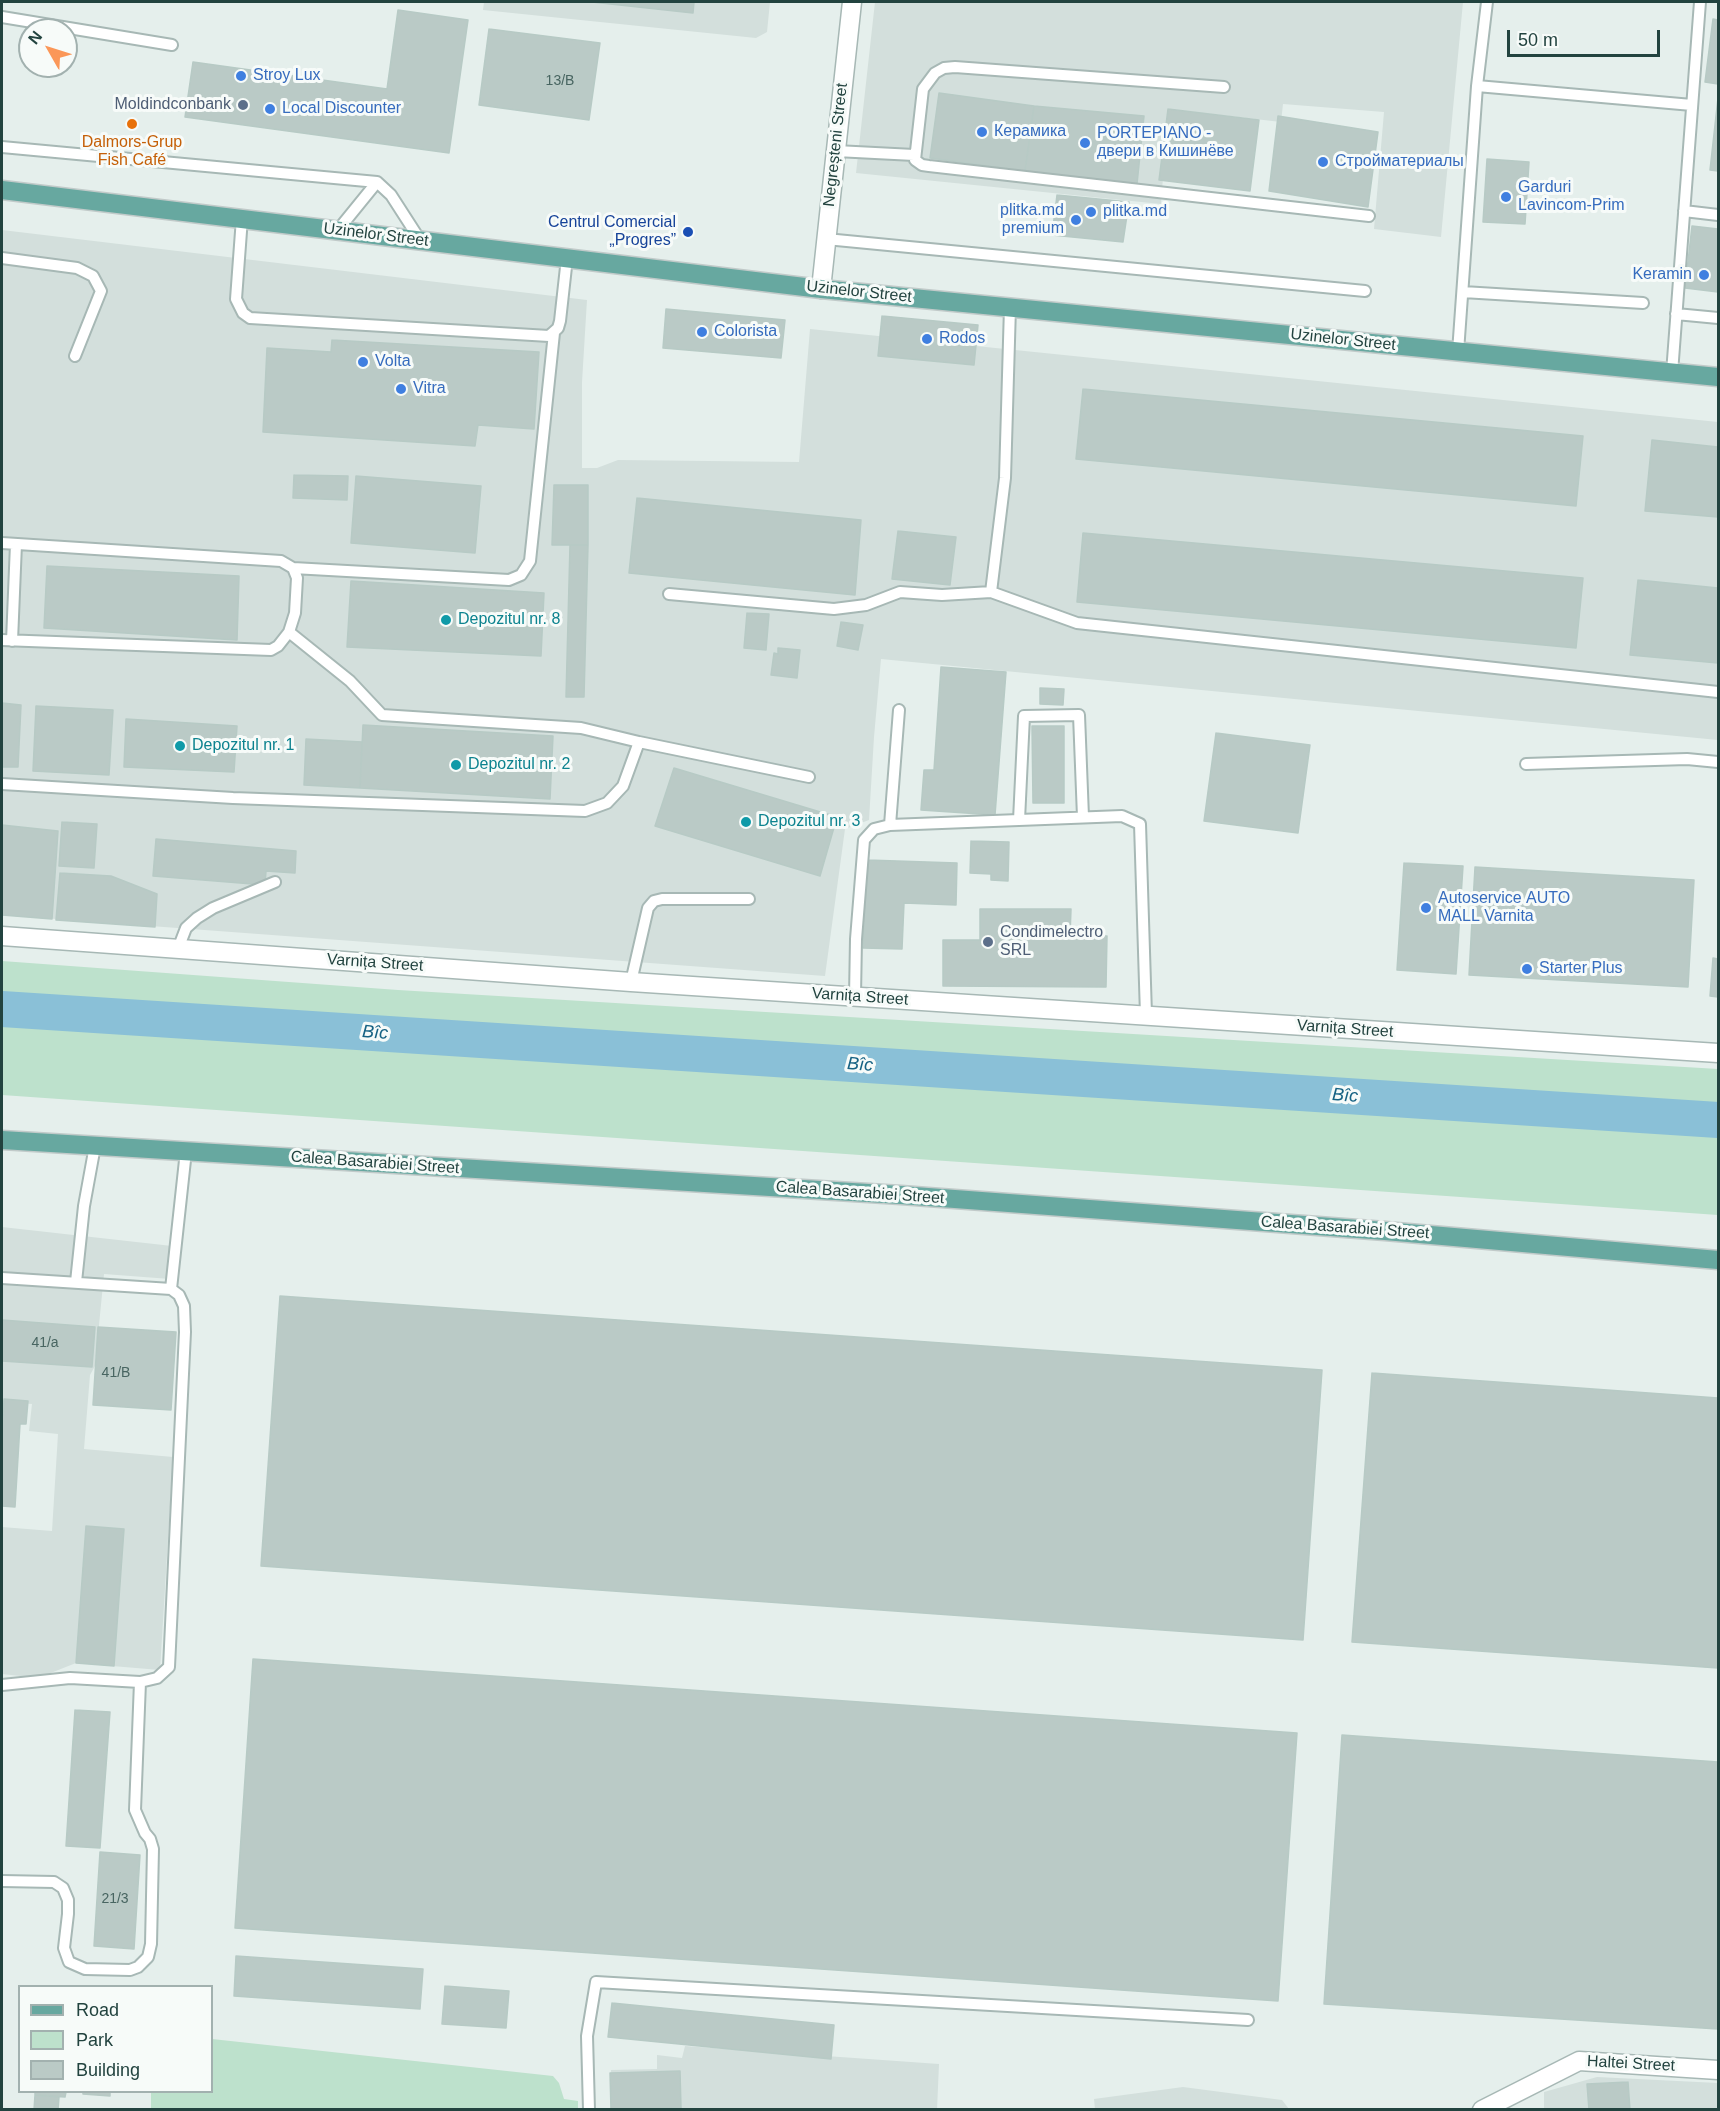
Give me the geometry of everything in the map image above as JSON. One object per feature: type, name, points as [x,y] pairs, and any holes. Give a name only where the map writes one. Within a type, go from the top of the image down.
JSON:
[{"type":"main road","name":"Uzinelor Street","points":[[2,190],[820,289],[1719,377]]},
{"type":"main road","name":"Calea Basarabiei Street","points":[[2,1140],[901,1195],[1397,1232],[1719,1260]]},
{"type":"street","name":"Negreșteni Street","points":[[820,289],[852,2]]},
{"type":"street","name":"Varnița Street","points":[[2,936],[631,982],[1719,1053]]},
{"type":"street","name":"Haltei Street","points":[[1485,2109],[1580,2061],[1719,2070]]},
{"type":"lane","points":[[1458,352],[1477,86],[1487,2]]},
{"type":"lane","points":[[1672,373],[1700,2]]},
{"type":"lane","points":[[2,17],[172,45]]},
{"type":"lane","points":[[1224,87],[955,66],[944,68],[935,73],[923,89],[915,160],[928,166],[1369,216]]},
{"type":"lane","points":[[1477,86],[1692,105]]},
{"type":"lane","points":[[2,147],[377,182],[391,195],[420,240]]},
{"type":"lane","points":[[836,151],[914,155]]},
{"type":"lane","points":[[338,230],[377,182]]},
{"type":"lane","points":[[1684,211],[1719,215]]},
{"type":"lane","points":[[242,218],[236,299],[243,313],[250,318],[549,336],[554,333]]},
{"type":"lane","points":[[826,239],[1365,291]]},
{"type":"lane","points":[[2,258],[76,268],[93,276],[101,291],[75,356]]},
{"type":"lane","points":[[2,543],[281,561],[293,568],[509,580],[521,575],[530,561],[554,333],[560,321],[567,258]]},
{"type":"lane","points":[[1463,292],[1643,303]]},
{"type":"lane","points":[[991,592],[1005,478],[1010,307]]},
{"type":"lane","points":[[1676,314],[1719,318]]},
{"type":"lane","points":[[16,544],[7,641],[271,650],[278,646],[289,632],[297,594],[297,578],[293,568]]},
{"type":"lane","points":[[669,594],[834,609],[866,605],[900,592],[942,595],[991,592],[1077,623],[1719,692]]},
{"type":"lane","points":[[289,632],[350,681],[382,715],[581,728],[809,777]]},
{"type":"lane","points":[[890,825],[899,710]]},
{"type":"lane","points":[[1019,820],[1023,716],[1079,716],[1083,817]]},
{"type":"lane","points":[[2,784],[245,799],[585,811],[607,802],[623,786],[639,742]]},
{"type":"lane","points":[[1526,764],[1687,759],[1719,762]]},
{"type":"lane","points":[[855,996],[856,939],[864,840],[874,829],[890,825],[1122,816],[1140,824],[1146,1015]]},
{"type":"lane","points":[[178,949],[186,928],[197,918],[213,908],[275,882]]},
{"type":"lane","points":[[631,982],[648,908],[654,901],[662,899],[749,899]]},
{"type":"lane","points":[[76,1282],[84,1206],[94,1146]]},
{"type":"lane","points":[[171,1289],[186,1151]]},
{"type":"lane","points":[[2,1278],[171,1289],[179,1295],[184,1306],[185,1332],[169,1667],[157,1678],[140,1682],[70,1678],[2,1685]]},
{"type":"lane","points":[[2,1881],[54,1882],[63,1888],[68,1900],[64,1948],[69,1962],[85,1969],[130,1970],[138,1967],[148,1957],[151,1944],[153,1849],[135,1810],[140,1682]]},
{"type":"lane","points":[[588,2109],[587,2036],[596,1982],[1248,2020]]},
{"type":"shaded area","points":[[484,2],[770,2],[767,32],[756,38],[483,10]]},
{"type":"shaded area","points":[[875,2],[1463,2],[1441,237],[1374,229],[1384,112],[1283,104],[1281,122],[1168,109],[1161,204],[856,173]]},
{"type":"shaded area","points":[[2,230],[587,300],[582,382],[582,468],[597,468],[618,460],[799,462],[810,329],[1718,422],[1718,740],[881,659],[869,820],[845,829],[825,976],[2,915]]},
{"type":"shaded area","points":[[2,1227],[172,1246],[170,1279],[104,1274],[95,1366],[90,1375],[84,1449],[173,1457],[160,1670],[76,1663],[38,1678],[2,1674],[2,1527],[52,1531],[58,1434],[29,1431],[32,1404],[2,1402]]},
{"type":"shaded area","points":[[685,2046],[939,2064],[937,2110],[612,2109],[611,2070],[657,2069],[657,2055],[682,2058]]},
{"type":"shaded area","points":[[1597,2077],[1718,2083],[1718,2109],[1544,2110],[1544,2092]]},
{"type":"shaded area","points":[[1183,2087],[1282,2100],[1289,2109],[1095,2109],[1094,2099]]},
{"type":"green space","points":[[2,961],[398,990],[1718,1069],[1718,1215],[2,1095]]},
{"type":"green space","points":[[213,2039],[553,2076],[559,2083],[564,2099],[578,2101],[578,2109],[151,2109],[151,2093],[213,2093]]},
{"type":"building","points":[[592,2],[694,2],[693,13]]},
{"type":"building","name":"Stroy Lux","points":[[398,10],[468,20],[449,153],[185,117],[193,62],[387,89]]},
{"type":"building","points":[[1713,19],[1718,20],[1718,84],[1705,82]]},
{"type":"building","points":[[489,29],[600,43],[589,120],[479,105]]},
{"type":"building","name":"Керамика","points":[[939,93],[1034,106],[1025,171],[930,158]]},
{"type":"building","points":[[1718,98],[1718,171],[1710,170]]},
{"type":"building","name":"PORTEPIANO - двери в Кишинёве","points":[[1034,106],[1144,116],[1137,184],[1025,171]]},
{"type":"building","points":[[1168,109],[1259,120],[1250,191],[1159,180]]},
{"type":"building","name":"Стройматериалы","points":[[1278,116],[1378,132],[1368,207],[1269,191]]},
{"type":"building","points":[[1487,159],[1529,162],[1525,224],[1483,222]]},
{"type":"building","name":"plitka.md","points":[[1057,195],[1129,202],[1123,242],[1052,235]]},
{"type":"building","points":[[1692,226],[1718,229],[1718,292],[1685,288]]},
{"type":"building","points":[[666,309],[785,320],[781,358],[663,348]]},
{"type":"building","points":[[882,316],[978,325],[974,365],[878,356]]},
{"type":"building","name":"Vitra","points":[[332,340],[539,352],[534,429],[478,425],[475,446],[263,432],[267,348],[331,352]]},
{"type":"building","points":[[1083,389],[1583,436],[1576,506],[1076,459]]},
{"type":"building","points":[[1652,440],[1718,447],[1718,517],[1645,511]]},
{"type":"building","points":[[294,475],[348,476],[347,500],[293,498]]},
{"type":"building","points":[[356,476],[481,486],[475,553],[351,543]]},
{"type":"building","points":[[554,485],[588,485],[588,545],[552,545]]},
{"type":"building","points":[[637,498],[861,520],[855,595],[629,573]]},
{"type":"building","points":[[898,531],[956,537],[950,585],[892,579]]},
{"type":"building","points":[[1083,533],[1583,578],[1576,648],[1077,602]]},
{"type":"building","points":[[570,545],[588,545],[584,697],[566,697]]},
{"type":"building","points":[[47,566],[239,576],[237,640],[44,628]]},
{"type":"building","points":[[1638,580],[1718,588],[1718,663],[1630,655]]},
{"type":"building","name":"Depozitul nr. 8","points":[[351,581],[544,593],[541,656],[347,647]]},
{"type":"building","points":[[747,613],[769,614],[766,650],[744,648]]},
{"type":"building","points":[[841,622],[863,625],[858,650],[837,646]]},
{"type":"building","points":[[778,648],[800,650],[797,678],[771,675],[774,653],[778,654]]},
{"type":"building","points":[[941,667],[1006,672],[995,815],[921,810],[924,770],[934,770]]},
{"type":"building","points":[[1040,688],[1064,689],[1063,705],[1040,704]]},
{"type":"building","points":[[2,703],[21,705],[18,767],[2,767]]},
{"type":"building","points":[[36,706],[113,710],[109,775],[33,771]]},
{"type":"building","name":"Depozitul nr. 1","points":[[126,719],[237,726],[234,772],[124,767]]},
{"type":"building","name":"Depozitul nr. 2","points":[[363,725],[553,736],[550,799],[360,788]]},
{"type":"building","points":[[1032,726],[1064,726],[1064,803],[1033,803]]},
{"type":"building","points":[[1216,733],[1310,745],[1298,833],[1204,821]]},
{"type":"building","points":[[306,739],[362,742],[360,788],[304,785]]},
{"type":"building","name":"Depozitul nr. 3","points":[[674,768],[837,817],[820,876],[655,826]]},
{"type":"building","points":[[62,822],[97,824],[94,868],[59,866]]},
{"type":"building","points":[[2,825],[58,831],[52,919],[2,915]]},
{"type":"building","points":[[156,839],[296,851],[295,873],[266,871],[265,885],[153,876]]},
{"type":"building","points":[[971,841],[1009,842],[1008,881],[991,880],[991,874],[970,873]]},
{"type":"building","points":[[867,860],[957,863],[956,905],[904,903],[902,949],[863,948]]},
{"type":"building","points":[[1404,863],[1463,866],[1456,974],[1397,970]]},
{"type":"building","points":[[1475,867],[1694,880],[1688,987],[1469,975]]},
{"type":"building","points":[[60,873],[111,876],[157,894],[155,927],[56,920]]},
{"type":"building","points":[[980,909],[1071,909],[1070,936],[1107,936],[1106,987],[943,986],[943,940],[980,940]]},
{"type":"building","points":[[1713,958],[1718,959],[1718,997],[1710,996]]},
{"type":"building","points":[[280,1296],[1322,1370],[1303,1640],[261,1566]]},
{"type":"building","points":[[2,1320],[95,1327],[92,1367],[2,1361]]},
{"type":"building","points":[[98,1327],[176,1332],[171,1410],[93,1405]]},
{"type":"building","points":[[1372,1373],[1718,1398],[1718,1668],[1352,1642]]},
{"type":"building","points":[[4,1399],[28,1401],[26,1424],[20,1424],[15,1507],[2,1506]]},
{"type":"building","points":[[86,1526],[124,1529],[114,1666],[76,1663]]},
{"type":"building","points":[[253,1659],[1297,1733],[1278,2001],[235,1928]]},
{"type":"building","points":[[75,1710],[110,1712],[100,1848],[66,1846]]},
{"type":"building","points":[[1342,1735],[1718,1762],[1718,2029],[1324,2004]]},
{"type":"building","points":[[100,1852],[140,1855],[134,1949],[94,1946]]},
{"type":"building","points":[[236,1956],[423,1969],[420,2009],[234,1996]]},
{"type":"building","points":[[445,1986],[509,1991],[506,2028],[442,2024]]},
{"type":"building","points":[[612,2003],[834,2025],[831,2059],[608,2037]]},
{"type":"building","points":[[680,2071],[681,2108],[611,2110],[610,2073]]},
{"type":"building","points":[[1628,2082],[1630,2110],[1589,2110],[1587,2084]]},
{"type":"building","points":[[35,2093],[66,2093],[65,2097],[35,2095]]},
{"type":"building","points":[[110,2093],[110,2096],[83,2094]]},
{"type":"building","points":[[35,2095],[59,2097],[58,2110],[34,2110]]},
{"type":"waterway","name":"Bîc","points":[[2,1009],[1718,1120]]},
{"type":"place","name":"Stroy Lux","points":[[241,76]]},
{"type":"place","name":"Moldindconbank","points":[[243,105]]},
{"type":"place","name":"Local Discounter","points":[[270,109]]},
{"type":"place","name":"Dalmors-Grup Fish Café","points":[[132,124]]},
{"type":"place","name":"Керамика","points":[[982,132]]},
{"type":"place","name":"PORTEPIANO - двери в Кишинёве","points":[[1085,143]]},
{"type":"place","name":"Стройматериалы","points":[[1323,162]]},
{"type":"place","name":"Garduri Lavincom-Prim","points":[[1506,197]]},
{"type":"place","name":"plitka.md","points":[[1091,212]]},
{"type":"place","name":"plitka.md premium","points":[[1076,220]]},
{"type":"place","name":"Centrul Comercial „Progres”","points":[[688,232]]},
{"type":"place","name":"Keramin","points":[[1704,275]]},
{"type":"place","name":"Colorista","points":[[702,332]]},
{"type":"place","name":"Rodos","points":[[927,339]]},
{"type":"place","name":"Volta","points":[[363,362]]},
{"type":"place","name":"Vitra","points":[[401,389]]},
{"type":"place","name":"Depozitul nr. 8","points":[[446,620]]},
{"type":"place","name":"Depozitul nr. 1","points":[[180,746]]},
{"type":"place","name":"Depozitul nr. 2","points":[[456,765]]},
{"type":"place","name":"Depozitul nr. 3","points":[[746,822]]},
{"type":"place","name":"Autoservice AUTO MALL Varnita","points":[[1426,908]]},
{"type":"place","name":"Condimelectro SRL","points":[[988,942]]},
{"type":"place","name":"Starter Plus","points":[[1527,969]]}]
